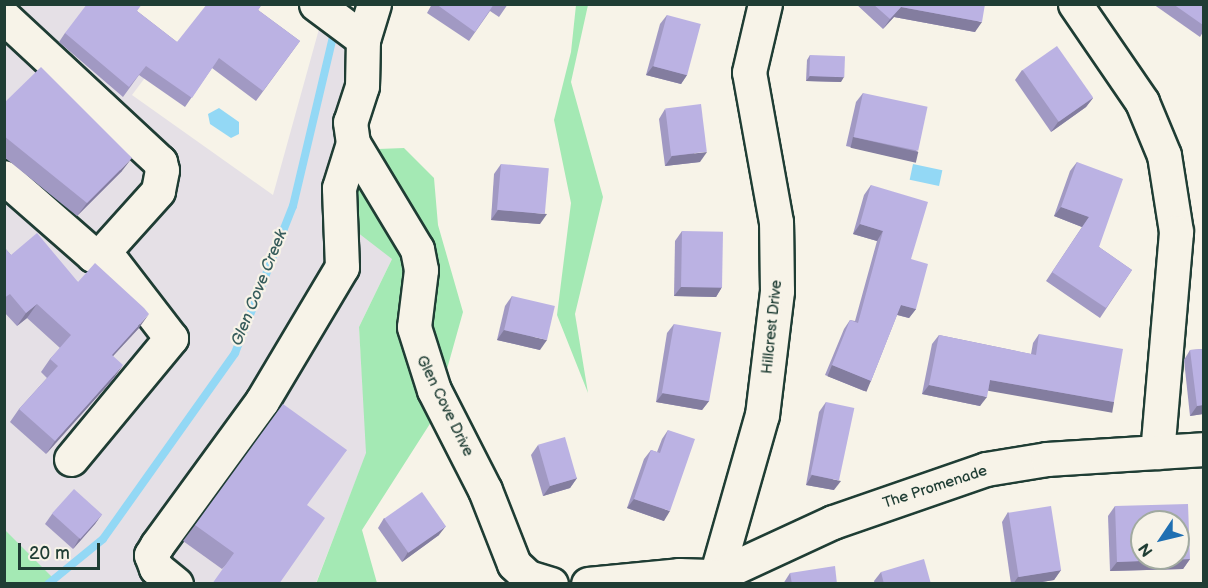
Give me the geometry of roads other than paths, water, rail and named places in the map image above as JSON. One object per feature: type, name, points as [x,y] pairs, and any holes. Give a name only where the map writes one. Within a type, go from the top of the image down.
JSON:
[{"type":"street","points":[[176,584],[156,568],[151,555],[262,401],[342,267],[339,188],[353,143],[350,122],[362,86],[358,35],[374,4]]},
{"type":"street","name":"Hillcrest Drive","points":[[716,580],[762,415],[777,291],[776,222],[749,72],[765,4]]},
{"type":"street","points":[[1075,4],[1142,102],[1164,155],[1176,232],[1157,452]]},
{"type":"street","points":[[319,7],[358,35]]},
{"type":"street","points":[[4,18],[160,162],[158,191],[104,251],[93,255],[73,243],[4,177]]},
{"type":"street","name":"Glen Cove Drive","points":[[353,143],[417,249],[421,270],[414,327],[434,390],[485,489],[514,564],[528,577],[550,584]]},
{"type":"street","points":[[71,459],[171,338],[104,251]]},
{"type":"street","name":"The Promenade","points":[[716,580],[833,522],[986,469],[1203,449]]},
{"type":"street","points":[[588,584],[716,580]]},
{"type":"water","points":[[219,108],[239,122],[239,134],[231,138],[210,124],[208,114]]},
{"type":"water","points":[[913,164],[942,170],[939,186],[910,180]]},
{"type":"waterway","name":"Glen Cove Creek","points":[[48,584],[103,539],[235,353],[293,206],[335,28]]}]
